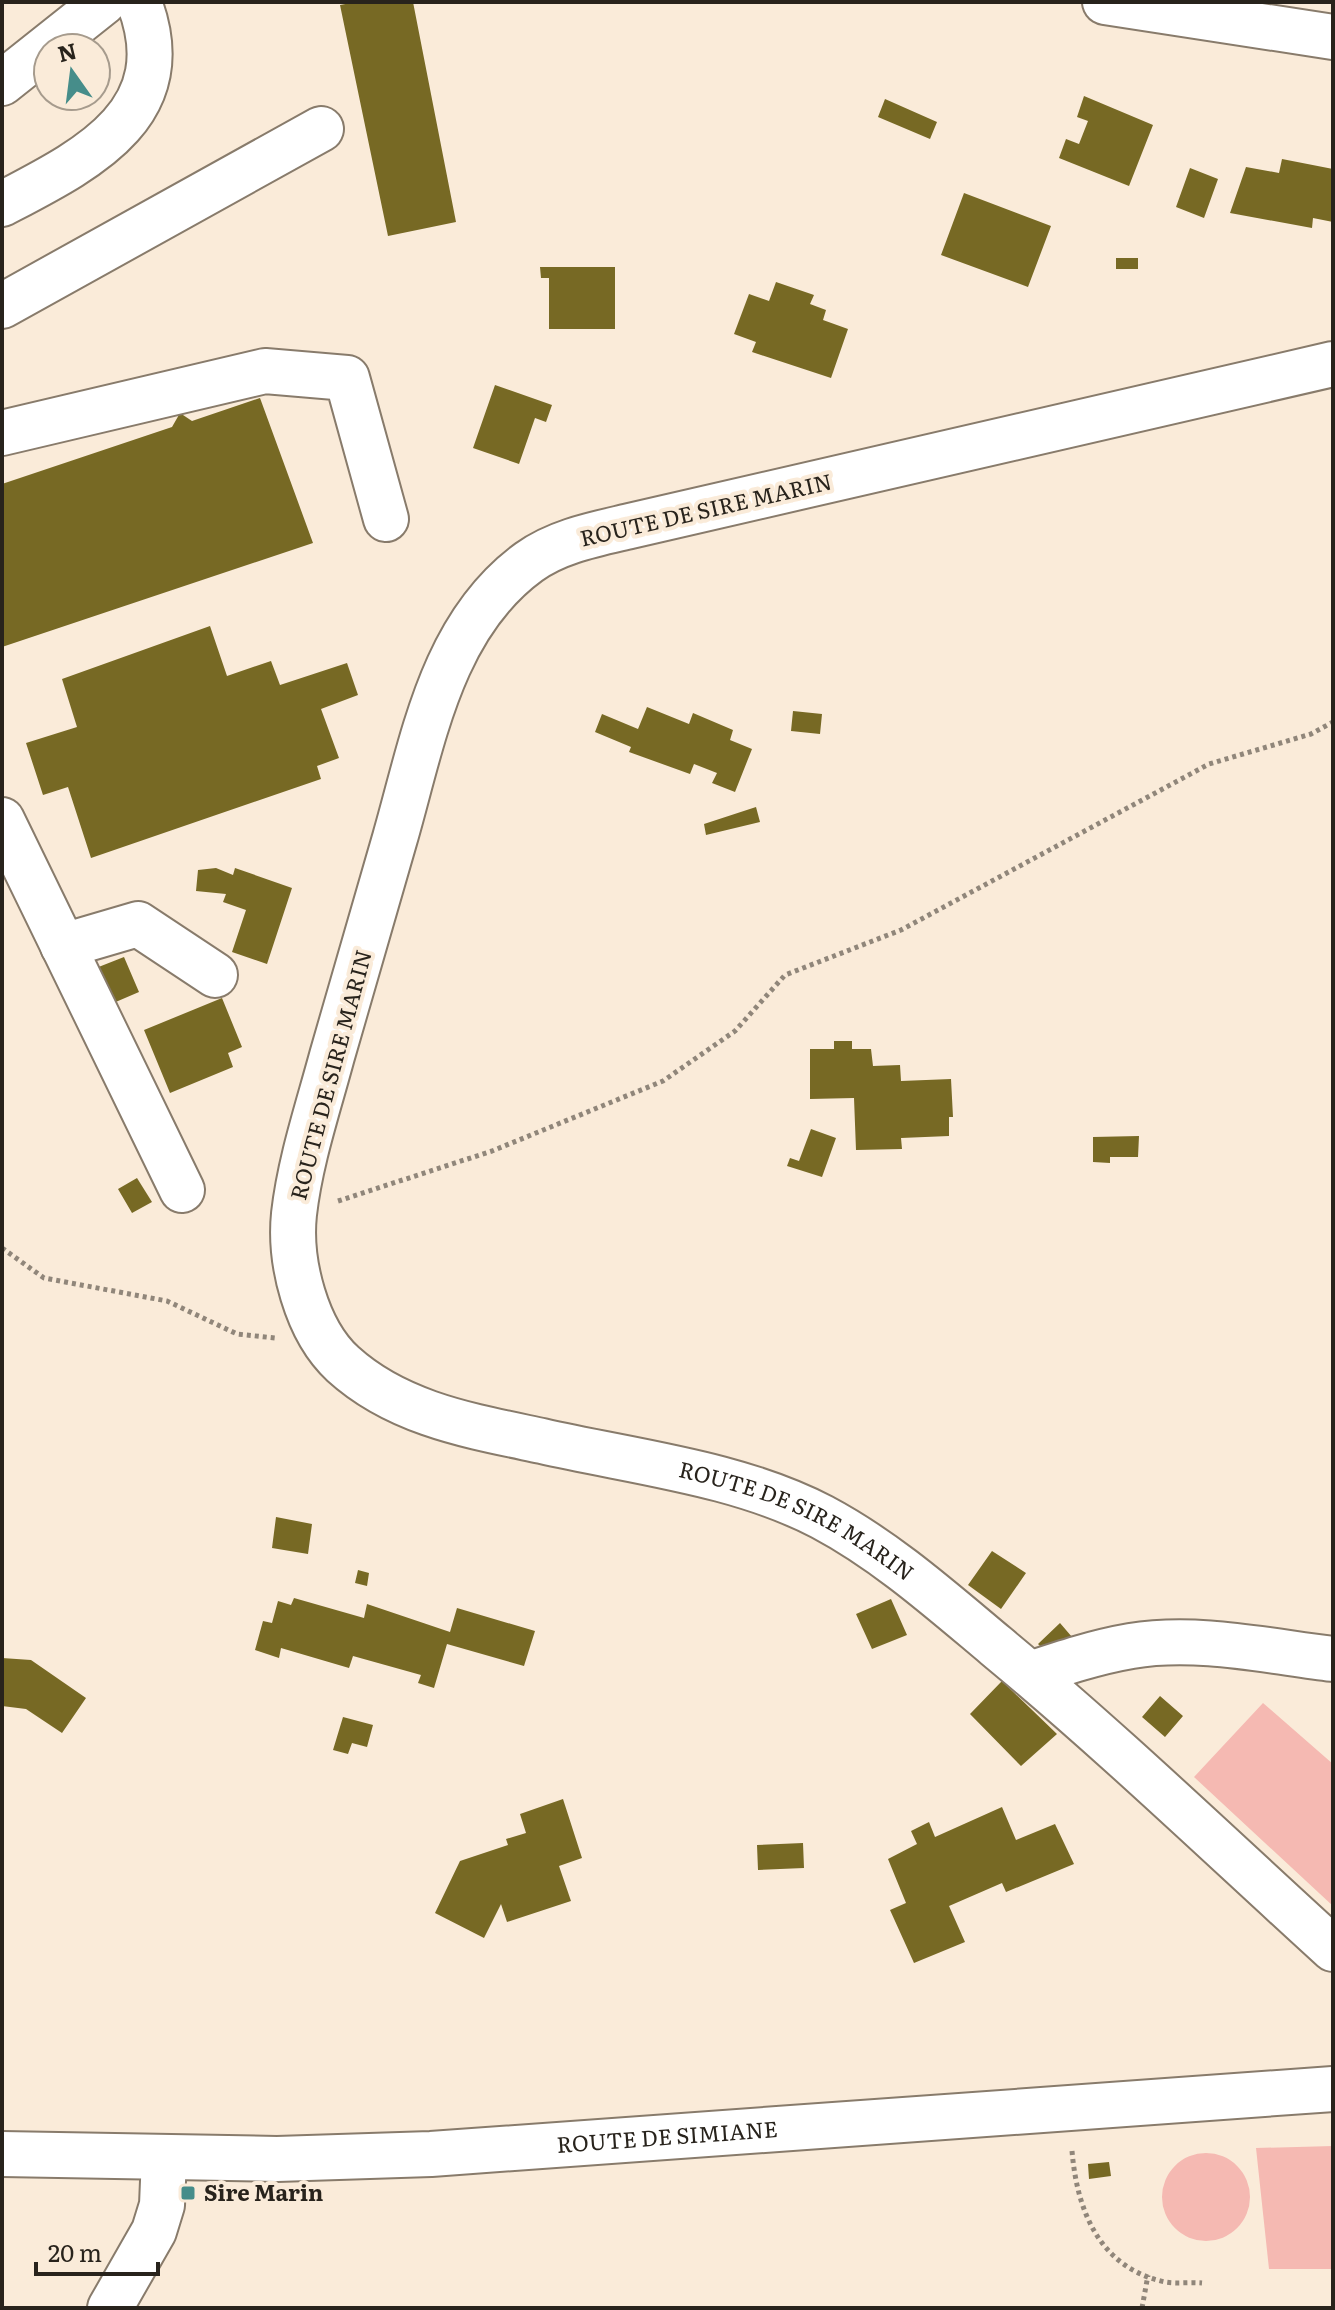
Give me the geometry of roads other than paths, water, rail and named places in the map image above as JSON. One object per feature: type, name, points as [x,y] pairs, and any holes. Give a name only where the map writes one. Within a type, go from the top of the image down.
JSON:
[{"type":"street","points":[[2,83],[104,2]]},
{"type":"street","points":[[2,204],[44,182],[116,135],[147,85],[151,34],[139,2]]},
{"type":"street","points":[[1105,2],[1330,38]]},
{"type":"street","points":[[2,306],[321,129]]},
{"type":"street","name":"ROUTE DE SIRE MARIN","points":[[1333,364],[603,532],[577,539],[532,560],[503,585],[448,662],[313,1126],[294,1216],[294,1248],[300,1279],[324,1341],[343,1364],[388,1396],[438,1419],[721,1481],[797,1505],[853,1535],[921,1583],[1030,1674],[1333,1949]]},
{"type":"street","points":[[2,433],[265,371],[347,378],[386,519]]},
{"type":"street","points":[[2,820],[182,1190]]},
{"type":"street","points":[[63,946],[138,924],[215,975]]},
{"type":"street","points":[[1030,1674],[1084,1656],[1132,1646],[1167,1643],[1207,1644],[1333,1659]]},
{"type":"street","name":"ROUTE DE SIMIANE","points":[[2,2154],[277,2159],[431,2154],[1333,2089]]},
{"type":"street","points":[[110,2308],[154,2231],[162,2205],[164,2157]]},
{"type":"place","name":"Sire Marin","points":[[188,2193]]}]
